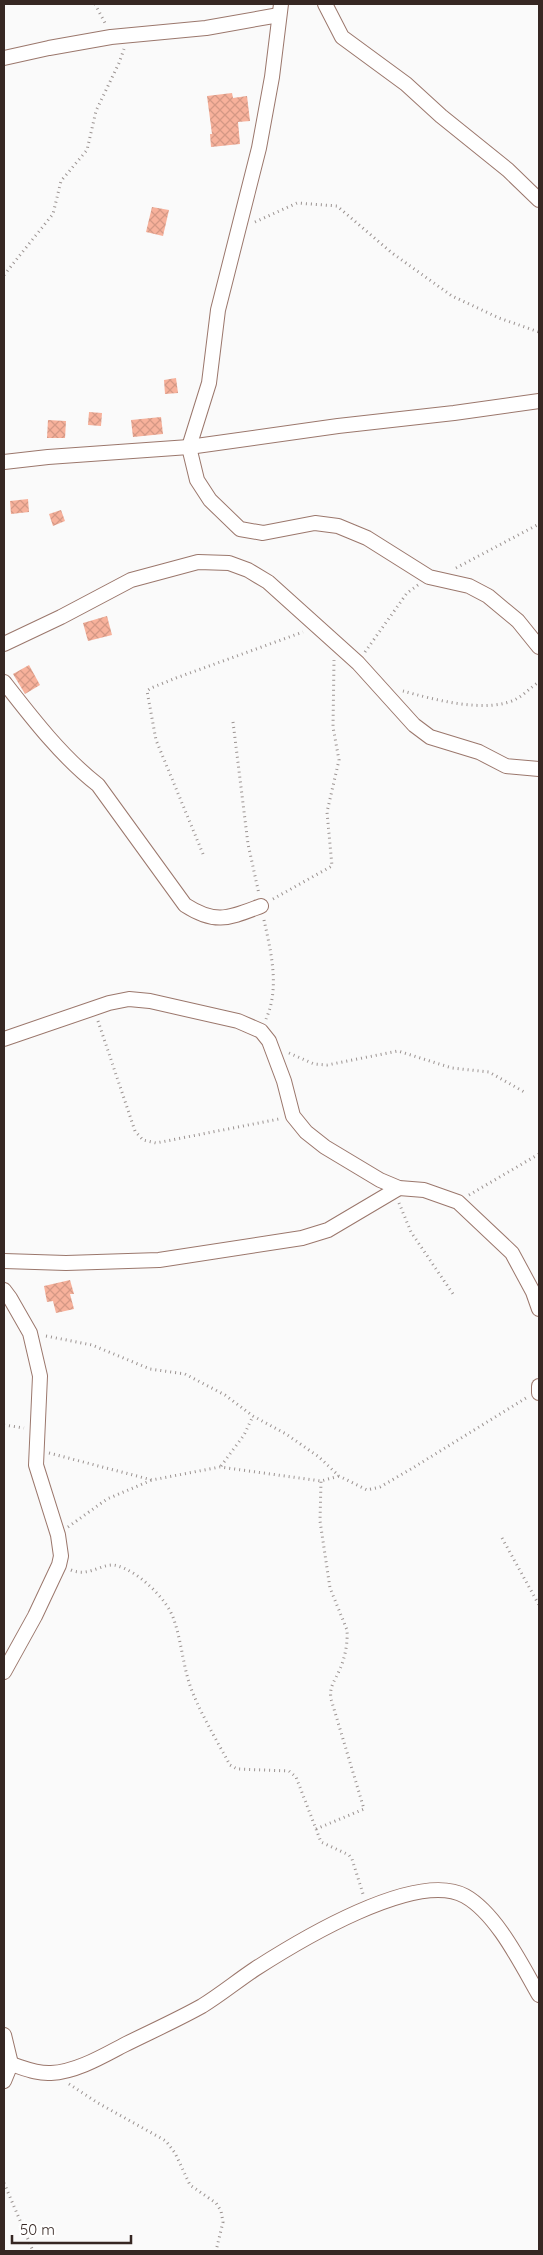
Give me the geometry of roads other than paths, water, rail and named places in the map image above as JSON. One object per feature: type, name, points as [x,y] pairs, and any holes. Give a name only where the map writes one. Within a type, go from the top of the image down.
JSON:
[{"type":"street","points":[[325,4],[342,37],[406,84],[441,116],[508,170],[539,200]]},
{"type":"street","points":[[4,58],[112,37],[206,28],[280,9],[272,77],[259,148],[218,310],[209,384],[189,447],[197,480],[203,490],[240,529],[262,533],[315,523],[338,526],[367,538],[433,578],[469,586],[488,596],[518,621],[539,647]]},
{"type":"street","points":[[4,462],[189,447],[539,401]]},
{"type":"street","points":[[4,644],[62,617],[132,580],[198,562],[229,563],[248,570],[268,582],[358,663],[414,725],[430,737],[478,752],[506,766],[539,769]]},
{"type":"street","points":[[4,682],[64,754],[81,772],[98,785],[185,906],[200,915],[227,918],[261,906]]},
{"type":"street","points":[[4,1039],[94,1008],[129,999],[150,1001],[238,1021],[265,1036],[284,1081],[293,1116],[306,1132],[325,1147],[396,1190]]},
{"type":"street","points":[[4,1262],[66,1263],[159,1260],[302,1238],[328,1230],[396,1190],[424,1190],[458,1202],[512,1253],[539,1306]]},
{"type":"street","points":[[4,1290],[30,1333],[40,1376],[36,1465],[58,1535],[61,1556],[59,1565],[4,1672]]},
{"type":"street","points":[[539,1386],[539,1392]]},
{"type":"street","points":[[11,2064],[38,2073],[53,2073],[94,2061],[203,2005],[255,1969],[330,1924],[403,1895],[439,1889],[464,1895],[483,1908],[520,1961],[539,1995]]},
{"type":"street","points":[[4,2036],[11,2064],[4,2081]]}]
